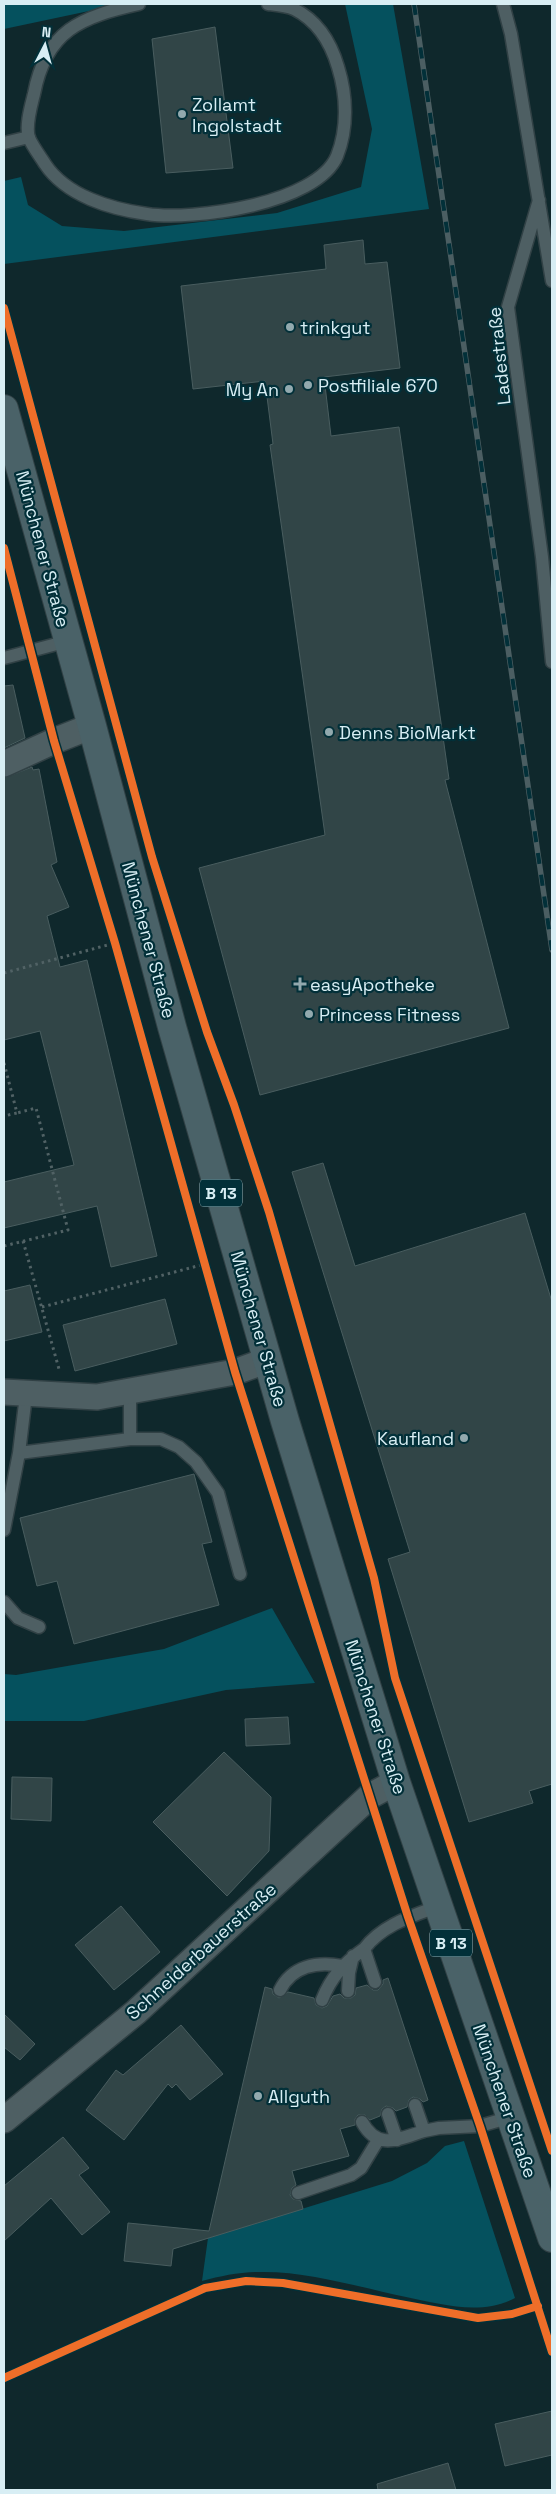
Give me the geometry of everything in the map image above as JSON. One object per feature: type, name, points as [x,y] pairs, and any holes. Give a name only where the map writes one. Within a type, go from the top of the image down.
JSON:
[{"type":"main road","name":"Münchener Straße","points":[[4,409],[8,441],[68,641],[172,1027],[268,1360],[396,1782],[552,2238]]},
{"type":"street","points":[[4,764],[92,726]]},
{"type":"street","points":[[15,1393],[97,1397],[235,1372],[268,1360]]},
{"type":"street","name":"Schneiderbauerstraße","points":[[4,2120],[136,2012],[370,1796],[396,1782]]},
{"type":"lane","points":[[139,4],[98,14],[66,32],[46,52],[36,80],[28,137],[52,175],[90,200],[148,215],[198,214],[246,207],[288,195],[318,180],[336,157],[345,121],[344,88],[333,49],[318,28],[293,9],[268,4]]},
{"type":"lane","name":"Ladestraße","points":[[503,4],[511,34],[552,281]]},
{"type":"lane","points":[[4,143],[28,137]]},
{"type":"lane","name":"Ladestraße","points":[[539,200],[508,307],[542,557],[552,662]]},
{"type":"lane","points":[[4,658],[68,641]]},
{"type":"lane","points":[[130,1392],[130,1439]]},
{"type":"lane","points":[[4,1530],[19,1453],[15,1393]]},
{"type":"lane","points":[[19,1453],[130,1439],[161,1440],[180,1447],[196,1462],[218,1493],[240,1574]]},
{"type":"lane","points":[[4,1602],[18,1618],[39,1627]]},
{"type":"lane","points":[[322,2000],[328,1983],[342,1966],[370,1941],[408,1917],[438,1906]]},
{"type":"lane","points":[[358,1952],[375,1982]]},
{"type":"lane","points":[[348,1991],[349,1973],[358,1952]]},
{"type":"lane","points":[[280,1990],[286,1979],[298,1970],[326,1963],[342,1966]]},
{"type":"lane","points":[[415,2105],[424,2131]]},
{"type":"lane","points":[[388,2114],[397,2140]]},
{"type":"lane","points":[[362,2122],[368,2133],[378,2140],[397,2140],[424,2131],[439,2128],[480,2126],[511,2117]]},
{"type":"lane","points":[[298,2192],[351,2175],[361,2168],[378,2140]]},
{"type":"path","points":[[4,973],[115,943]]},
{"type":"path","points":[[4,1063],[17,1113]]},
{"type":"path","points":[[4,1116],[36,1108],[68,1230],[4,1246]]},
{"type":"path","points":[[23,1241],[66,1396]]},
{"type":"path","points":[[42,1306],[205,1264]]},
{"type":"shaded area","points":[[122,4],[4,29],[4,5]]},
{"type":"shaded area","points":[[345,4],[393,4],[429,209],[4,264],[4,181],[21,177],[28,205],[62,226],[124,231],[277,213],[361,187],[372,129]]},
{"type":"shaded area","points":[[272,1608],[315,1683],[226,1690],[84,1721],[4,1721],[4,1674],[16,1675],[164,1649]]},
{"type":"shaded area","points":[[464,2141],[515,2298],[489,2306],[461,2307],[433,2303],[333,2280],[277,2272],[244,2273],[202,2281],[208,2238],[392,2181],[427,2163],[445,2146]]},
{"type":"building","points":[[215,27],[233,168],[166,173],[152,39]]},
{"type":"building","points":[[363,240],[365,264],[387,262],[400,368],[324,377],[331,436],[399,427],[449,779],[445,780],[509,1028],[260,1095],[199,868],[325,835],[270,445],[273,444],[265,381],[193,389],[181,286],[326,269],[324,245]]},
{"type":"building","points":[[13,685],[25,738],[4,748],[4,686]]},
{"type":"building","points":[[32,767],[33,770],[39,769],[57,862],[51,865],[69,907],[47,916],[60,967],[87,960],[157,1256],[111,1267],[97,1206],[4,1228],[4,1182],[74,1165],[40,1031],[4,1040],[4,778]]},
{"type":"building","name":"Kaufland","points":[[323,1163],[355,1266],[525,1213],[552,1302],[552,1784],[529,1791],[533,1803],[469,1822],[388,1559],[410,1552],[292,1172]]},
{"type":"building","points":[[30,1285],[42,1332],[4,1341],[4,1291]]},
{"type":"building","points":[[165,1299],[177,1344],[75,1371],[63,1325]]},
{"type":"building","points":[[194,1474],[212,1542],[202,1544],[219,1605],[74,1644],[57,1581],[37,1586],[20,1518]]},
{"type":"building","points":[[288,1717],[290,1744],[246,1746],[245,1719]]},
{"type":"building","points":[[224,1752],[271,1797],[269,1851],[227,1896],[153,1822]]},
{"type":"building","points":[[12,1777],[52,1778],[51,1821],[11,1819]]},
{"type":"building","points":[[121,1906],[160,1952],[114,1990],[75,1945]]},
{"type":"building","points":[[388,1978],[428,2100],[423,2102],[413,2097],[409,2100],[407,2107],[396,2111],[386,2106],[382,2109],[380,2116],[370,2120],[365,2115],[358,2115],[355,2119],[355,2125],[340,2129],[349,2156],[292,2171],[296,2185],[292,2188],[290,2195],[293,2199],[301,2201],[303,2209],[173,2249],[171,2266],[124,2261],[128,2223],[209,2231],[265,1987],[272,1989],[273,1994],[279,1998],[288,1992],[314,1998],[316,2005],[322,2008],[327,2006],[333,1996],[340,1994],[344,1998],[351,1998],[355,1995],[356,1988],[367,1985],[373,1990],[378,1990],[383,1984],[383,1980]]},
{"type":"building","points":[[4,2014],[35,2044],[20,2060],[4,2047]]},
{"type":"building","points":[[181,2025],[223,2074],[190,2100],[176,2084],[172,2088],[168,2084],[124,2140],[86,2110],[116,2070],[123,2075]]},
{"type":"building","points":[[63,2137],[89,2168],[79,2175],[110,2212],[82,2235],[51,2198],[4,2241],[4,2186]]},
{"type":"building","points":[[552,2411],[552,2455],[505,2466],[495,2424]]},
{"type":"building","points":[[448,2463],[456,2490],[378,2490],[377,2484]]},
{"type":"railway","points":[[414,4],[552,950]]},
{"type":"cycle path","points":[[4,308],[152,857],[207,1032],[234,1105],[269,1212],[374,1578],[395,1678],[552,2151]]},
{"type":"cycle path","points":[[4,548],[54,741],[115,943],[235,1372],[408,1917],[480,2126],[552,2352]]},
{"type":"cycle path","points":[[4,2378],[205,2288],[246,2281],[283,2283],[478,2318],[512,2314],[538,2306]]},
{"type":"place","name":"Zollamt Ingolstadt","points":[[182,114]]},
{"type":"place","name":"trinkgut","points":[[290,327]]},
{"type":"place","name":"Postfiliale 670","points":[[308,385]]},
{"type":"place","name":"My An","points":[[289,389]]},
{"type":"place","name":"Denns BioMarkt","points":[[329,732]]},
{"type":"place","name":"easyApotheke","points":[[300,984]]},
{"type":"place","name":"Princess Fitness","points":[[309,1014]]},
{"type":"place","name":"Kaufland","points":[[464,1438]]},
{"type":"place","name":"Allguth","points":[[258,2096]]}]
